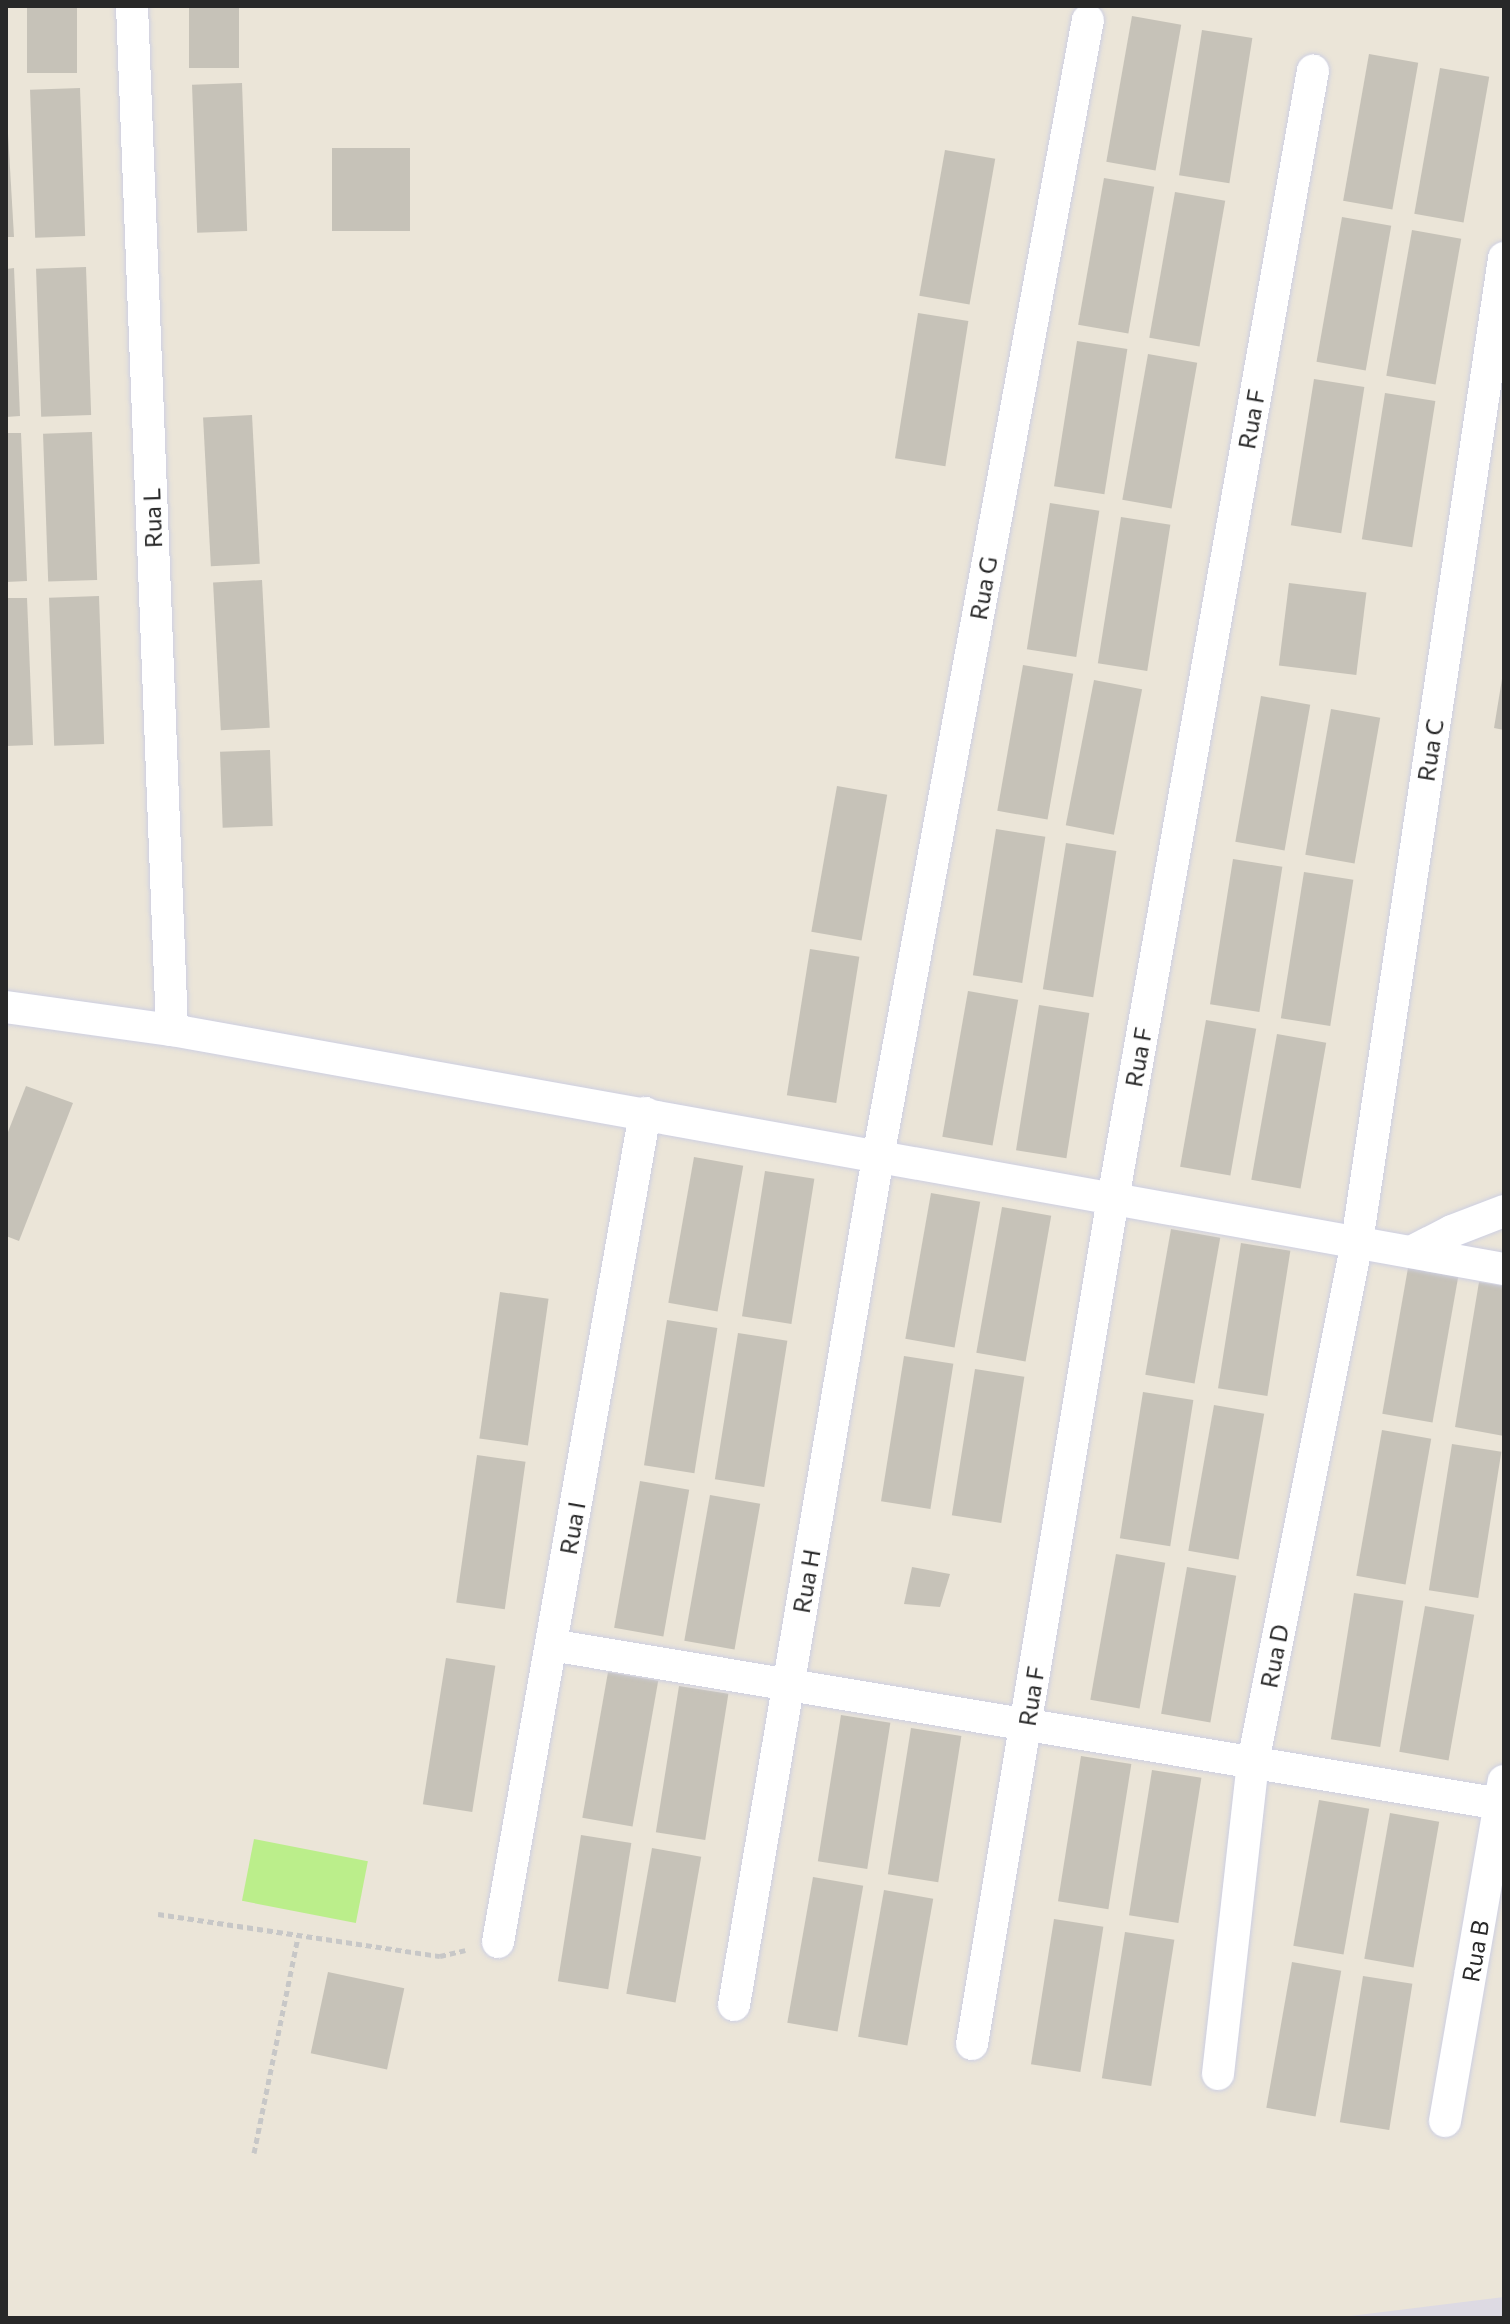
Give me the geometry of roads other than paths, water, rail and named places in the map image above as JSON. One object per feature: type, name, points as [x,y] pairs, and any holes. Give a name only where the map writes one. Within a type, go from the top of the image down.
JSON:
[{"type":"street","name":"Rua L","points":[[132,6],[172,1030]]},
{"type":"street","name":"Rua G","points":[[878,1157],[1088,20]]},
{"type":"street","name":"Rua F","points":[[972,2044],[1113,1199],[1313,71]]},
{"type":"street","name":"Rua C","points":[[1357,1242],[1504,258]]},
{"type":"street","points":[[6,1008],[172,1030],[1504,1269]]},
{"type":"street","name":"Rua I","points":[[498,1942],[645,1113]]},
{"type":"street","name":"Rua H","points":[[734,2005],[878,1157]]},
{"type":"street","points":[[1411,1252],[1452,1231],[1504,1211]]},
{"type":"street","name":"Rua D","points":[[1218,2074],[1253,1762],[1357,1242]]},
{"type":"street","points":[[551,1645],[789,1682],[1253,1762],[1502,1792]]},
{"type":"street","name":"Rua B","points":[[1445,2121],[1502,1792]]}]
